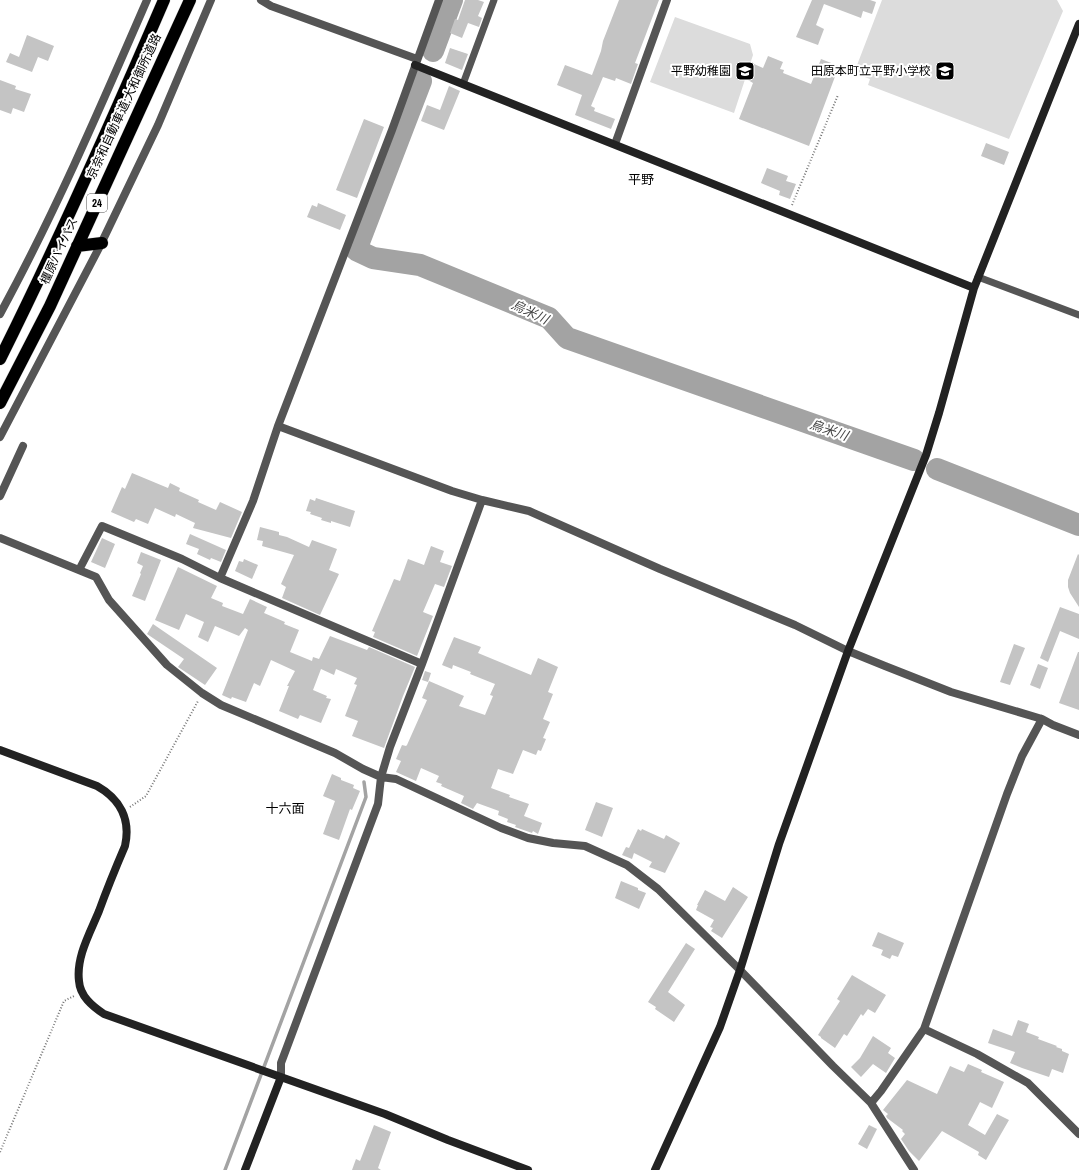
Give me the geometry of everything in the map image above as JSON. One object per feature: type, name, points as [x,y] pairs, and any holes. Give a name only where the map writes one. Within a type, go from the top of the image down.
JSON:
[{"type":"highway","name":"橿原バイパス","points":[[0,347],[26,296],[104,128],[158,0]]},
{"type":"highway","name":"京奈和自動車道;大和御所道路","points":[[0,359],[31,297],[107,131],[164,0]]},
{"type":"highway","name":"橿原バイパス","points":[[0,403],[50,306],[189,0]]},
{"type":"highway","name":"京奈和自動車道;大和御所道路","points":[[0,395],[125,140],[189,0]]},
{"type":"highway","points":[[77,246],[102,243]]},
{"type":"street","points":[[0,314],[62,190],[147,0]]},
{"type":"street","points":[[0,437],[72,303],[102,243],[158,125],[211,0]]},
{"type":"street","points":[[261,0],[271,6],[416,62],[463,84],[974,288]]},
{"type":"street","points":[[220,578],[253,501],[278,426],[392,130],[439,0]]},
{"type":"street","points":[[615,144],[667,0]]},
{"type":"street","points":[[655,1170],[720,1027],[740,970],[778,844],[848,651],[926,455],[978,276],[1079,24]]},
{"type":"street","points":[[278,426],[452,490],[482,500],[529,511],[660,569],[795,625],[848,651],[951,692],[1042,720],[1079,735]]},
{"type":"street","points":[[0,496],[23,446]]},
{"type":"street","points":[[245,1170],[281,1077],[281,1063],[378,804],[381,777],[390,747],[482,500]]},
{"type":"street","points":[[79,570],[102,526],[182,559],[220,578],[422,664]]},
{"type":"street","points":[[0,538],[96,577],[109,600],[167,665],[202,693],[221,705],[335,753],[363,769],[381,777],[396,779],[501,828],[528,838],[585,846],[627,865],[658,889],[871,1103],[914,1170]]},
{"type":"street","points":[[871,1103],[882,1091],[924,1029],[1007,794],[1022,756],[1042,720]]},
{"type":"street","points":[[0,750],[97,786],[108,792],[122,812],[128,834],[125,846],[80,960],[79,983],[87,1000],[95,1008],[104,1014],[385,1114],[448,1140],[528,1170]]},
{"type":"street","points":[[924,1029],[977,1054],[1028,1083],[1079,1134]]},
{"type":"lane","points":[[463,84],[494,0]]},
{"type":"lane","points":[[978,276],[1079,315]]},
{"type":"path","points":[[788,213],[838,96]]},
{"type":"path","points":[[122,812],[146,796],[202,693]]},
{"type":"path","points":[[0,1152],[64,1001],[82,992]]},
{"type":"shaded area","name":"田原本町立平野小学校","points":[[882,0],[1057,0],[1063,11],[1009,139],[868,85],[870,79],[854,73]]},
{"type":"shaded area","points":[[675,17],[750,44],[753,55],[734,113],[650,82]]},
{"type":"building","points":[[465,0],[478,0],[484,2],[478,16],[482,18],[479,27],[468,23],[462,38],[450,33],[455,19],[458,20]]},
{"type":"building","points":[[619,0],[659,0],[635,63],[638,64],[631,84],[616,78],[615,81],[603,77],[591,106],[595,108],[594,111],[615,119],[611,129],[575,115],[582,95],[557,85],[565,65],[592,75]]},
{"type":"building","points":[[812,0],[870,0],[876,2],[872,14],[863,11],[861,18],[824,4],[816,25],[824,29],[818,45],[796,37]]},
{"type":"building","points":[[27,35],[54,46],[48,61],[38,57],[32,72],[6,62],[10,53],[19,57]]},
{"type":"building","points":[[450,48],[468,54],[462,70],[445,63]]},
{"type":"building","points":[[768,56],[783,62],[780,69],[784,70],[783,73],[811,84],[821,59],[839,66],[809,146],[739,119],[753,83],[748,80],[754,64],[763,68]]},
{"type":"building","points":[[0,80],[16,86],[15,89],[31,94],[24,112],[13,108],[11,114],[0,110]]},
{"type":"building","points":[[449,86],[460,91],[444,130],[421,121],[427,105],[440,110]]},
{"type":"building","points":[[364,119],[384,127],[357,198],[336,190]]},
{"type":"building","points":[[986,143],[1009,152],[1004,165],[981,156]]},
{"type":"building","points":[[767,168],[788,176],[786,181],[796,184],[790,199],[779,195],[780,191],[761,183]]},
{"type":"building","points":[[318,203],[346,215],[340,230],[307,217],[312,205],[317,207]]},
{"type":"building","points":[[132,473],[168,488],[170,483],[180,488],[179,491],[216,510],[220,502],[242,512],[231,538],[193,528],[195,523],[176,514],[175,517],[155,508],[148,524],[136,519],[134,522],[111,512],[122,487],[125,489]]},
{"type":"building","points":[[316,498],[355,511],[350,527],[331,521],[331,523],[321,520],[322,518],[306,511],[310,499],[315,501]]},
{"type":"building","points":[[260,527],[279,532],[279,535],[309,547],[312,540],[337,549],[329,570],[339,574],[320,615],[282,598],[286,587],[281,584],[294,555],[262,546],[263,541],[257,540]]},
{"type":"building","points":[[190,534],[226,550],[221,562],[211,558],[210,560],[197,554],[199,549],[186,544]]},
{"type":"building","points":[[102,538],[115,544],[105,568],[91,562]]},
{"type":"building","points":[[431,546],[444,551],[440,562],[452,566],[444,587],[435,584],[423,612],[433,616],[417,656],[373,637],[375,632],[372,631],[394,579],[400,581],[408,559],[424,565]]},
{"type":"building","points":[[141,552],[161,560],[145,601],[132,596],[143,566],[137,563]]},
{"type":"building","points":[[1078,554],[1079,607],[1068,587],[1068,580]]},
{"type":"building","points":[[244,559],[258,565],[252,579],[235,571],[239,561],[243,562]]},
{"type":"building","points":[[178,567],[217,586],[211,598],[223,603],[222,606],[243,614],[250,599],[267,607],[264,613],[299,630],[290,652],[312,661],[313,657],[319,659],[330,636],[367,650],[369,647],[415,667],[384,748],[352,736],[358,721],[345,716],[357,685],[354,684],[357,678],[336,669],[334,675],[321,669],[313,690],[327,696],[326,698],[331,699],[321,723],[300,715],[298,719],[279,711],[289,686],[287,686],[295,671],[271,660],[260,686],[254,683],[246,702],[232,697],[231,699],[222,695],[248,630],[245,628],[239,636],[215,626],[208,642],[198,637],[204,622],[186,614],[179,630],[155,620]]},
{"type":"building","points":[[1060,607],[1079,614],[1079,639],[1060,631],[1048,662],[1040,658]]},
{"type":"building","points":[[153,624],[217,668],[205,685],[178,667],[184,659],[147,634]]},
{"type":"building","points":[[454,637],[481,647],[478,653],[531,675],[538,658],[558,667],[548,692],[553,694],[543,719],[550,722],[543,738],[546,739],[541,751],[538,750],[536,755],[523,750],[513,774],[498,769],[491,788],[510,795],[509,797],[529,804],[524,816],[542,823],[538,834],[533,831],[532,833],[515,827],[516,825],[507,822],[508,819],[498,815],[499,811],[477,803],[473,809],[461,803],[464,796],[441,786],[442,784],[436,782],[439,776],[421,768],[416,781],[396,772],[401,761],[396,759],[402,745],[407,745],[427,700],[422,698],[429,681],[464,696],[459,706],[485,715],[493,696],[490,695],[495,684],[453,665],[452,669],[442,665]]},
{"type":"building","points":[[1014,644],[1025,648],[1010,685],[1000,682]]},
{"type":"building","points":[[1079,652],[1079,710],[1059,703]]},
{"type":"building","points":[[1038,664],[1048,668],[1040,689],[1030,685]]},
{"type":"building","points":[[425,671],[431,673],[428,682],[422,680]]},
{"type":"building","points":[[332,774],[341,778],[341,780],[354,785],[353,788],[360,791],[352,810],[350,809],[339,840],[323,834],[335,801],[323,796]]},
{"type":"building","points":[[596,802],[613,808],[602,837],[585,830]]},
{"type":"building","points":[[638,829],[641,831],[642,829],[664,839],[666,835],[680,843],[665,873],[649,867],[652,862],[634,853],[632,859],[622,855],[626,847],[629,848]]},
{"type":"building","points":[[621,881],[646,893],[639,909],[615,898]]},
{"type":"building","points":[[733,887],[748,897],[722,938],[711,931],[713,928],[710,927],[714,920],[696,910],[697,905],[705,890],[725,901]]},
{"type":"building","points":[[878,932],[904,943],[898,957],[892,955],[890,959],[881,955],[883,950],[872,946]]},
{"type":"building","points":[[686,943],[695,949],[668,992],[685,1005],[674,1022],[655,1009],[656,1007],[648,1002]]},
{"type":"building","points":[[852,975],[886,995],[875,1013],[868,1009],[863,1016],[861,1014],[847,1036],[844,1034],[835,1048],[818,1035],[840,1001],[837,999]]},
{"type":"building","points":[[1018,1020],[1029,1024],[1026,1032],[1039,1037],[1038,1039],[1057,1046],[1056,1047],[1069,1054],[1063,1073],[1052,1069],[1049,1077],[1022,1068],[1010,1063],[1015,1052],[988,1043],[993,1029],[1012,1036]]},
{"type":"building","points":[[873,1036],[891,1048],[888,1053],[895,1058],[886,1073],[873,1064],[861,1077],[851,1067],[860,1058]]},
{"type":"building","points":[[968,1064],[982,1070],[981,1072],[1004,1082],[992,1108],[980,1102],[968,1125],[985,1135],[997,1114],[1009,1120],[986,1160],[978,1155],[979,1152],[942,1131],[919,1161],[909,1151],[901,1139],[905,1134],[902,1131],[903,1130],[887,1118],[886,1116],[888,1114],[883,1110],[907,1080],[937,1094],[950,1066],[964,1072]]},
{"type":"building","points":[[374,1125],[391,1132],[378,1168],[381,1170],[352,1170],[356,1159],[360,1161]]},
{"type":"building","points":[[869,1125],[877,1129],[867,1149],[858,1144]]},
{"type":"waterway","name":"烏米川","points":[[433,51],[452,0]]},
{"type":"waterway","name":"烏米川","points":[[421,81],[356,250],[373,258],[420,265],[549,318],[567,338],[914,460]]},
{"type":"waterway","name":"烏米川","points":[[937,469],[1079,525]]},
{"type":"waterway","points":[[225,1170],[366,797],[364,782]]},
{"type":"place","name":"平野幼稚園","points":[[745,71]]},
{"type":"place","name":"田原本町立平野小学校","points":[[945,71]]},
{"type":"district","name":"平野","points":[[641,179]]},
{"type":"district","name":"十六面","points":[[285,808]]}]
